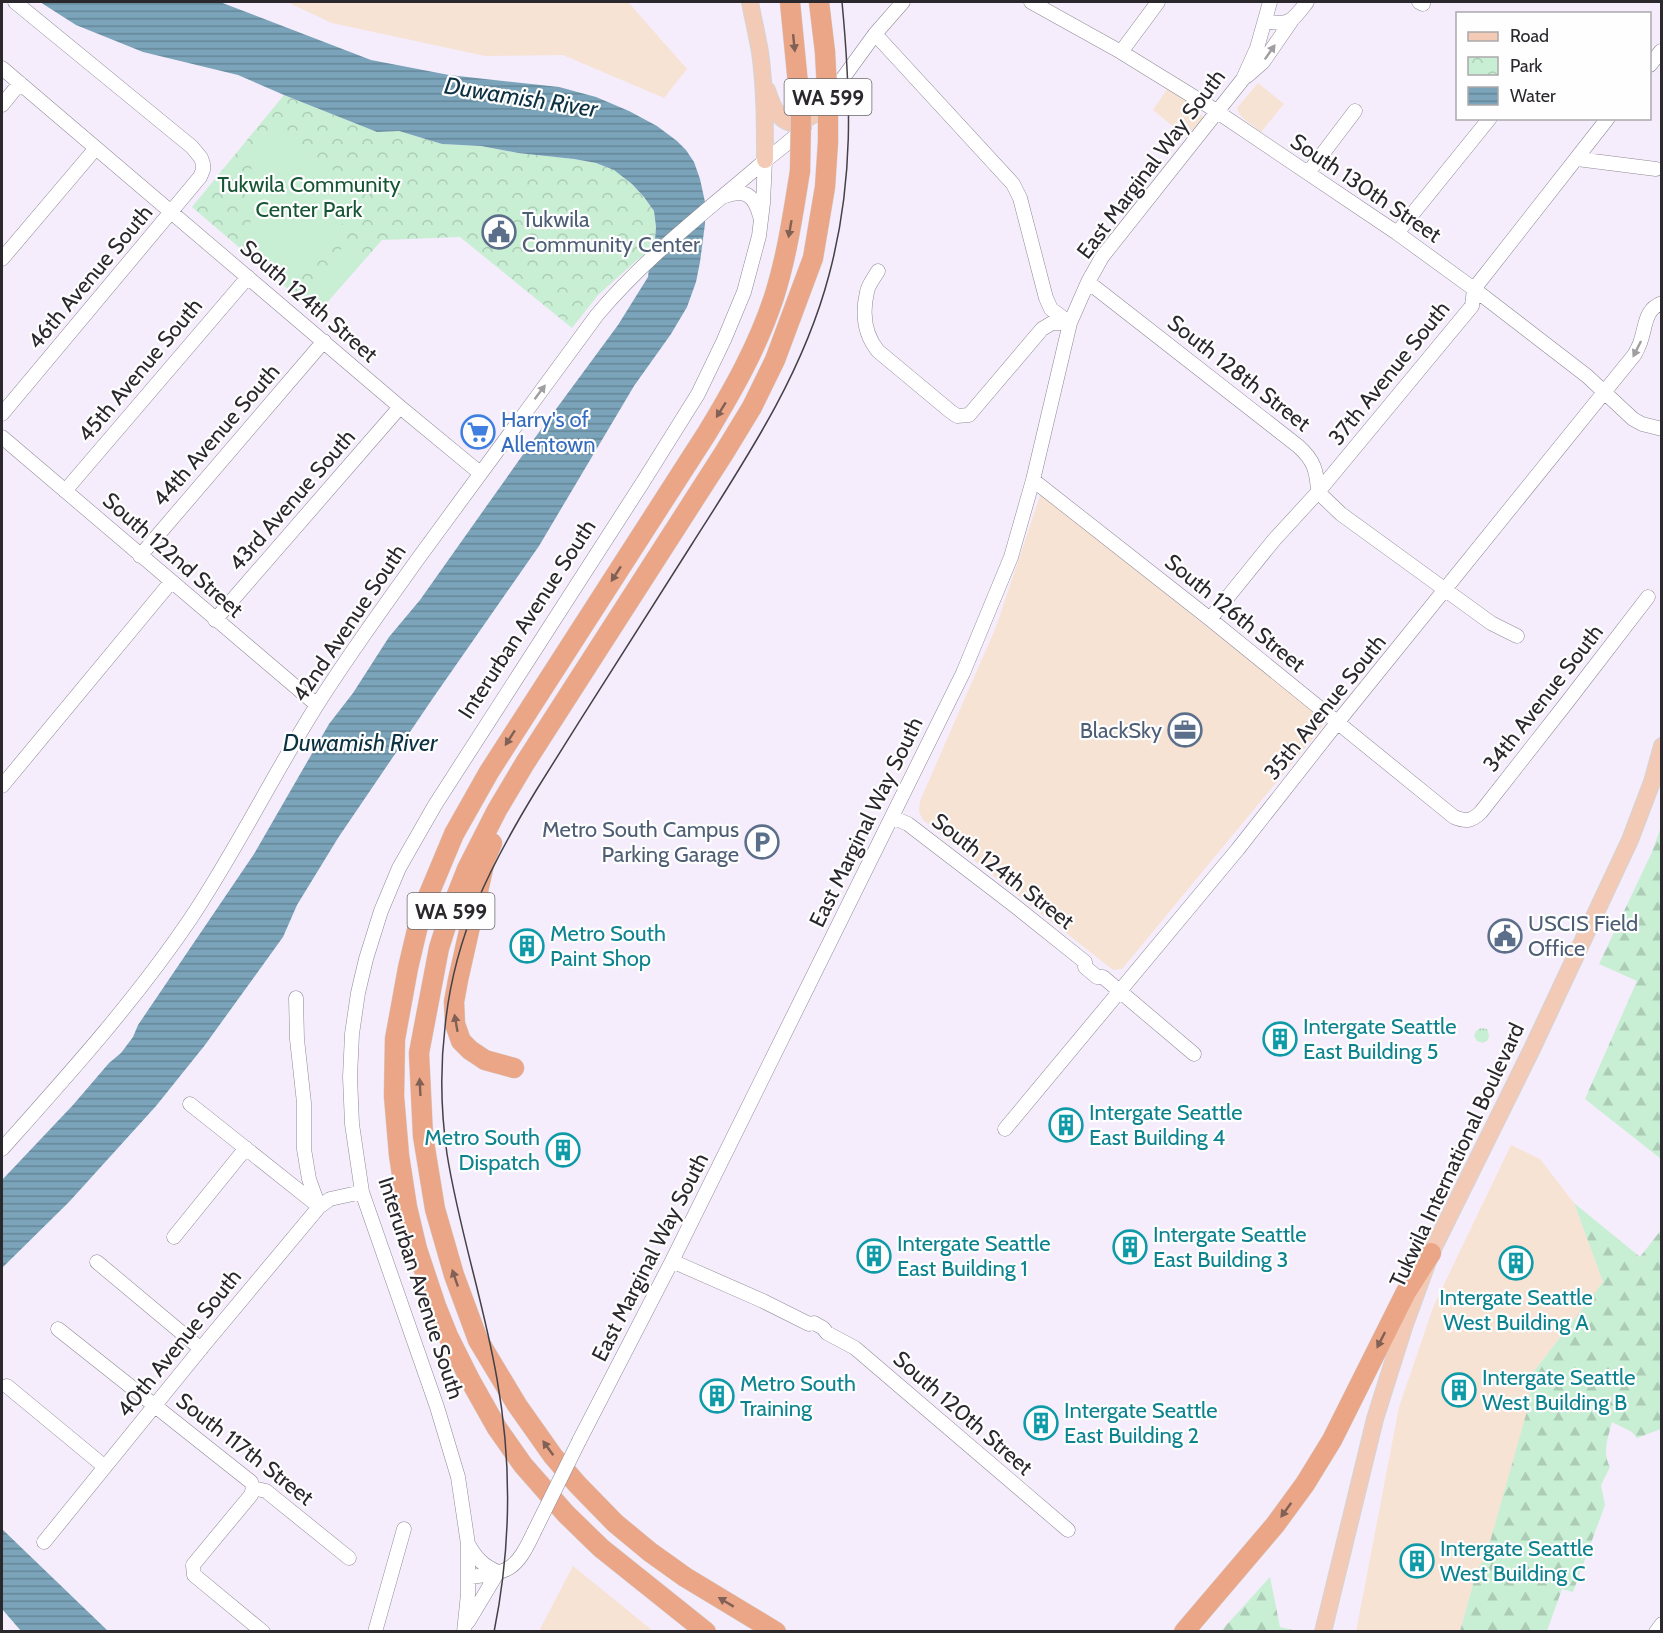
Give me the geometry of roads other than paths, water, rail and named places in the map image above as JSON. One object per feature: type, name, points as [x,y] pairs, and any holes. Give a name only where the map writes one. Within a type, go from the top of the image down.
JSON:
[{"type":"highway","name":"WA 599","points":[[706,1632],[602,1548],[566,1514],[523,1465],[497,1428],[470,1380],[436,1306],[417,1249],[407,1206],[399,1155],[394,1096],[395,1039],[421,913],[454,834],[489,772],[729,398],[762,329],[790,234],[800,171],[801,117],[790,2]]},
{"type":"highway","name":"WA 599","points":[[776,1632],[685,1577],[615,1523],[553,1456],[517,1405],[478,1340],[454,1275],[435,1209],[423,1136],[419,1053],[439,948],[452,907],[467,869],[497,810],[724,453],[752,407],[776,360],[813,258],[822,208],[828,142],[828,108],[825,51],[819,2]]},
{"type":"highway","points":[[514,1068],[485,1060],[461,1041],[455,1024],[454,1002],[485,860],[525,763]]},
{"type":"highway","points":[[1184,1632],[1260,1544],[1305,1484],[1332,1440],[1406,1292],[1431,1253]]},
{"type":"main road","name":"Interurban Avenue South","points":[[750,2],[763,79],[765,160]]},
{"type":"main road","points":[[763,79],[771,104],[788,122],[795,124],[817,113]]},
{"type":"main road","name":"Tukwila International Boulevard","points":[[1323,1632],[1375,1419],[1431,1253],[1532,1049],[1626,849],[1652,782],[1662,746]]},
{"type":"street","name":"46th Avenue South","points":[[2,414],[172,212],[203,170],[201,158],[192,147],[15,2]]},
{"type":"street","points":[[723,196],[790,142],[817,113],[875,34],[903,2]]},
{"type":"street","name":"South 130th Street","points":[[1031,2],[1121,52],[1308,173],[1474,289],[1587,376],[1633,420],[1662,429]]},
{"type":"street","points":[[1121,52],[1158,2]]},
{"type":"street","name":"East Marginal Way South","points":[[468,1577],[490,1575],[509,1568],[518,1561],[672,1261],[952,698],[976,642],[1011,556],[1033,480],[1070,323],[1088,282],[1102,257],[1243,79],[1257,48],[1270,2]]},
{"type":"street","points":[[1243,79],[1263,62],[1307,2]]},
{"type":"street","points":[[1264,21],[1285,23],[1292,20]]},
{"type":"street","points":[[875,34],[1012,184],[1020,198],[1046,298],[1051,309],[1070,323]]},
{"type":"street","points":[[1651,64],[1661,51]]},
{"type":"street","name":"South 124th Street","points":[[2,68],[480,473]]},
{"type":"street","points":[[2,105],[20,83]]},
{"type":"street","points":[[1308,173],[1355,111]]},
{"type":"street","points":[[1396,233],[1488,120]]},
{"type":"street","name":"37th Avenue South","points":[[1210,619],[1472,306],[1474,289],[1606,120]]},
{"type":"street","points":[[2,259],[96,148]]},
{"type":"street","points":[[1577,159],[1656,169]]},
{"type":"street","name":"Interurban Avenue South","points":[[468,1577],[468,1544],[463,1500],[452,1454],[362,1192],[352,1124],[350,1077],[352,1034],[358,993],[381,911],[399,868],[446,788],[698,394],[744,292],[759,236],[765,160]]},
{"type":"street","points":[[723,196],[737,192],[749,196],[757,207],[761,220]]},
{"type":"street","name":"42nd Avenue South","points":[[2,1149],[85,1056],[148,977],[183,928],[221,871],[317,705],[480,473],[597,315],[636,273],[723,196]]},
{"type":"street","points":[[878,271],[867,290],[865,318],[870,342],[957,416],[969,416],[1042,329],[1053,323],[1070,323]]},
{"type":"street","name":"45th Avenue South","points":[[65,491],[248,276]]},
{"type":"street","name":"South 128th Street","points":[[1088,282],[1309,455],[1318,479],[1318,492]]},
{"type":"street","name":"35th Avenue South","points":[[1005,1129],[1238,849],[1635,354],[1648,314],[1654,306],[1662,303]]},
{"type":"street","name":"44th Avenue South","points":[[140,556],[324,341]]},
{"type":"street","name":"43rd Avenue South","points":[[215,620],[400,407]]},
{"type":"street","name":"South 122nd Street","points":[[3,440],[317,705]]},
{"type":"street","name":"South 126th Street","points":[[1033,480],[1210,619],[1454,817],[1468,820]]},
{"type":"street","points":[[1318,492],[1341,514],[1445,591],[1491,623],[1517,636]]},
{"type":"street","points":[[2,786],[171,582]]},
{"type":"street","name":"34th Avenue South","points":[[1468,820],[1475,818],[1481,812],[1648,597]]},
{"type":"street","name":"South 124th Street","points":[[892,817],[911,827],[1015,906],[1085,962],[1085,968],[1097,977],[1103,977],[1194,1054]]},
{"type":"street","points":[[296,998],[297,1039],[304,1103],[304,1149],[309,1179],[319,1207]]},
{"type":"street","points":[[190,1104],[319,1207]]},
{"type":"street","points":[[174,1237],[246,1148]]},
{"type":"street","name":"40th Avenue South","points":[[44,1542],[319,1207],[330,1199],[362,1192]]},
{"type":"street","name":"South 120th Street","points":[[672,1261],[763,1301],[809,1324],[811,1330],[816,1333],[827,1333],[855,1348],[1068,1530]]},
{"type":"street","points":[[97,1262],[201,1349]]},
{"type":"street","name":"South 117th Street","points":[[58,1329],[250,1482],[253,1488],[266,1491],[349,1558]]},
{"type":"street","points":[[7,1386],[105,1467]]},
{"type":"street","points":[[253,1488],[251,1495],[193,1565],[193,1569],[194,1575],[263,1632]]},
{"type":"street","points":[[375,1632],[404,1529]]},
{"type":"street","points":[[464,1630],[498,1572],[479,1562],[468,1544]]},
{"type":"street","points":[[464,1630],[468,1577]]},
{"type":"street","points":[[1656,1632],[1662,1624]]},
{"type":"water","name":"Duwamish River","points":[[40,2],[220,2],[371,60],[449,75],[559,87],[596,97],[657,126],[686,150],[694,162],[700,179],[705,202],[705,224],[696,282],[687,307],[634,386],[539,546],[338,838],[297,905],[283,937],[205,1045],[156,1106],[69,1202],[2,1268],[2,1180],[109,1063],[121,1053],[133,1037],[138,1025],[254,854],[329,724],[353,693],[389,637],[420,600],[618,325],[648,277],[656,227],[654,211],[632,184],[614,170],[596,163],[481,146],[442,144],[399,131],[377,132],[238,75],[143,52],[76,25]]},
{"type":"water","points":[[2,1529],[108,1631],[21,1631],[2,1609]]},
{"type":"tram line","points":[[494,1632],[504,1569],[508,1506],[505,1442],[492,1351],[458,1211],[445,1138],[442,1059],[450,994],[466,932],[504,846],[537,789],[752,448],[804,347],[829,275],[843,206],[848,106],[842,2]]},
{"type":"place","name":"Tukwila Community Center","points":[[499,232]]},
{"type":"place","name":"Harry's of Allentown","points":[[478,432]]},
{"type":"place","name":"BlackSky","points":[[1185,730]]},
{"type":"place","name":"Metro South Campus Parking Garage","points":[[762,842]]},
{"type":"place","name":"USCIS Field Office","points":[[1505,936]]},
{"type":"place","name":"Metro South Paint Shop","points":[[527,946]]},
{"type":"place","name":"Intergate Seattle East Building 5","points":[[1280,1039]]},
{"type":"place","name":"Intergate Seattle East Building 4","points":[[1066,1125]]},
{"type":"place","name":"Metro South Dispatch","points":[[563,1150]]},
{"type":"place","name":"Intergate Seattle East Building 3","points":[[1130,1247]]},
{"type":"place","name":"Intergate Seattle East Building 1","points":[[874,1256]]},
{"type":"place","name":"Intergate Seattle West Building A","points":[[1516,1263]]},
{"type":"place","name":"Intergate Seattle West Building B","points":[[1459,1390]]},
{"type":"place","name":"Metro South Training","points":[[717,1396]]},
{"type":"place","name":"Intergate Seattle East Building 2","points":[[1041,1423]]},
{"type":"place","name":"Intergate Seattle West Building C","points":[[1417,1561]]},
{"type":"park label","name":"Tukwila Community Center Park","points":[[309,196]]}]
